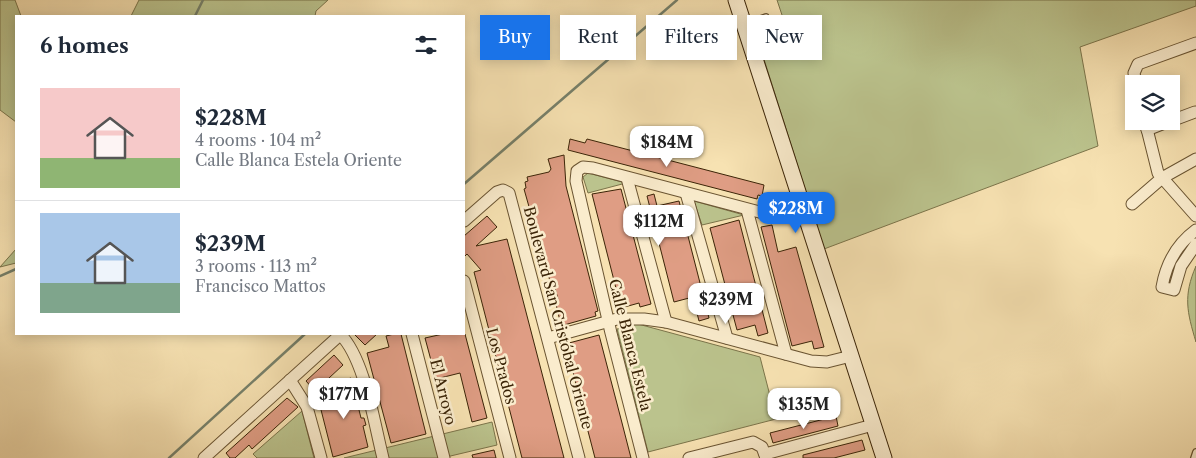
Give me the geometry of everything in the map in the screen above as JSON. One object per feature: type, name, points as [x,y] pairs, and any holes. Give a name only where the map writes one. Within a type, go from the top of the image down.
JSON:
[{"type":"street","points":[[736,0],[884,458]]},
{"type":"street","points":[[1134,75],[1138,64],[1196,43]]},
{"type":"street","points":[[1180,118],[1195,112]]},
{"type":"street","points":[[1147,130],[1156,166],[1162,178],[1196,216]]},
{"type":"street","points":[[1132,204],[1162,178],[1196,159]]},
{"type":"street","name":"Calle Blanca Estela","points":[[627,178],[583,167],[577,171],[576,181],[609,322],[644,458]]},
{"type":"street","points":[[666,322],[627,178],[747,210],[783,215],[803,206]]},
{"type":"street","name":"Boulevard San Cristóbal Oriente","points":[[465,220],[494,193],[503,190],[509,193],[579,458]]},
{"type":"street","points":[[686,193],[727,338]]},
{"type":"street","points":[[747,210],[786,354]]},
{"type":"street","points":[[1196,230],[1183,241],[1175,252],[1168,264],[1162,287],[1174,290],[1182,266],[1196,244]]},
{"type":"street","name":"Los Prados","points":[[465,285],[510,458]]},
{"type":"street","points":[[548,338],[628,318],[666,322],[786,354],[827,362],[851,356]]},
{"type":"street","points":[[204,458],[339,335]]},
{"type":"street","points":[[341,335],[351,348],[358,364],[383,458]]},
{"type":"street","name":"El Arroyo","points":[[412,335],[444,458]]},
{"type":"street","points":[[290,380],[307,407],[321,458]]},
{"type":"street","points":[[689,458],[750,443],[763,452],[873,426]]},
{"type":"lane","points":[[1194,458],[1196,452]]},
{"type":"green space","points":[[0,0],[15,0],[21,15],[15,15],[15,121],[0,110]]},
{"type":"green space","points":[[139,0],[328,0],[316,11],[315,15],[132,15]]},
{"type":"green space","points":[[777,0],[1196,0],[1196,6],[1080,47],[1098,146],[824,249],[764,60],[822,60],[822,15],[782,15]]},
{"type":"green space","points":[[588,173],[626,183],[588,193],[583,177]]},
{"type":"green space","points":[[694,201],[744,215],[702,225]]},
{"type":"green space","points":[[15,250],[15,263],[0,267]]},
{"type":"green space","points":[[1196,266],[1196,342],[1190,322],[1188,295]]},
{"type":"green space","points":[[638,324],[760,357],[776,419],[648,452],[617,329]]},
{"type":"green space","points":[[302,411],[314,458],[257,458],[253,454]]},
{"type":"green space","points":[[492,422],[497,445],[442,458],[344,458]]},
{"type":"building","points":[[570,139],[585,143],[587,139],[764,185],[762,196],[758,195],[757,199],[568,150]]},
{"type":"building","points":[[564,155],[566,186],[598,311],[595,312],[596,316],[564,325],[563,321],[560,321],[555,300],[558,299],[554,285],[551,285],[538,236],[534,237],[532,229],[535,228],[524,189],[526,188],[525,182],[528,181],[527,177],[549,172],[551,169],[548,159]]},
{"type":"building","points":[[621,189],[651,304],[640,307],[639,303],[621,308],[592,194]]},
{"type":"building","points":[[654,194],[657,206],[679,201],[709,318],[699,321],[693,297],[674,302],[647,196]]},
{"type":"building","points":[[487,216],[497,227],[476,246],[507,239],[564,458],[522,458],[474,272],[481,270],[467,254],[465,256],[465,235]]},
{"type":"building","points":[[739,220],[768,333],[758,336],[755,325],[737,330],[710,228]]},
{"type":"building","points":[[772,225],[778,252],[796,247],[824,347],[814,349],[812,341],[792,346],[761,227]]},
{"type":"building","points":[[465,334],[487,418],[472,422],[460,373],[436,379],[425,338],[438,335]]},
{"type":"building","points":[[355,335],[376,335],[365,345]]},
{"type":"building","points":[[401,335],[426,434],[391,443],[367,353],[389,347],[386,336]]},
{"type":"building","points":[[599,335],[631,458],[595,458],[583,412],[567,348],[570,347],[569,343]]},
{"type":"building","points":[[334,355],[343,365],[315,391],[306,381]]},
{"type":"building","points":[[351,378],[361,418],[364,418],[366,425],[363,426],[368,447],[333,457],[318,398],[340,393],[337,382]]},
{"type":"building","points":[[287,398],[298,407],[252,449],[249,445],[235,458],[230,458],[226,453]]},
{"type":"building","points":[[836,416],[838,426],[773,443],[770,433]]},
{"type":"building","points":[[862,440],[865,450],[834,458],[803,458],[803,455]]},
{"type":"building","points":[[494,450],[496,458],[473,458],[472,455]]},
{"type":"waterway","points":[[196,15],[203,0]]},
{"type":"waterway","points":[[465,183],[677,0]]},
{"type":"waterway","points":[[0,276],[15,269]]},
{"type":"waterway","points":[[169,458],[304,335]]}]
